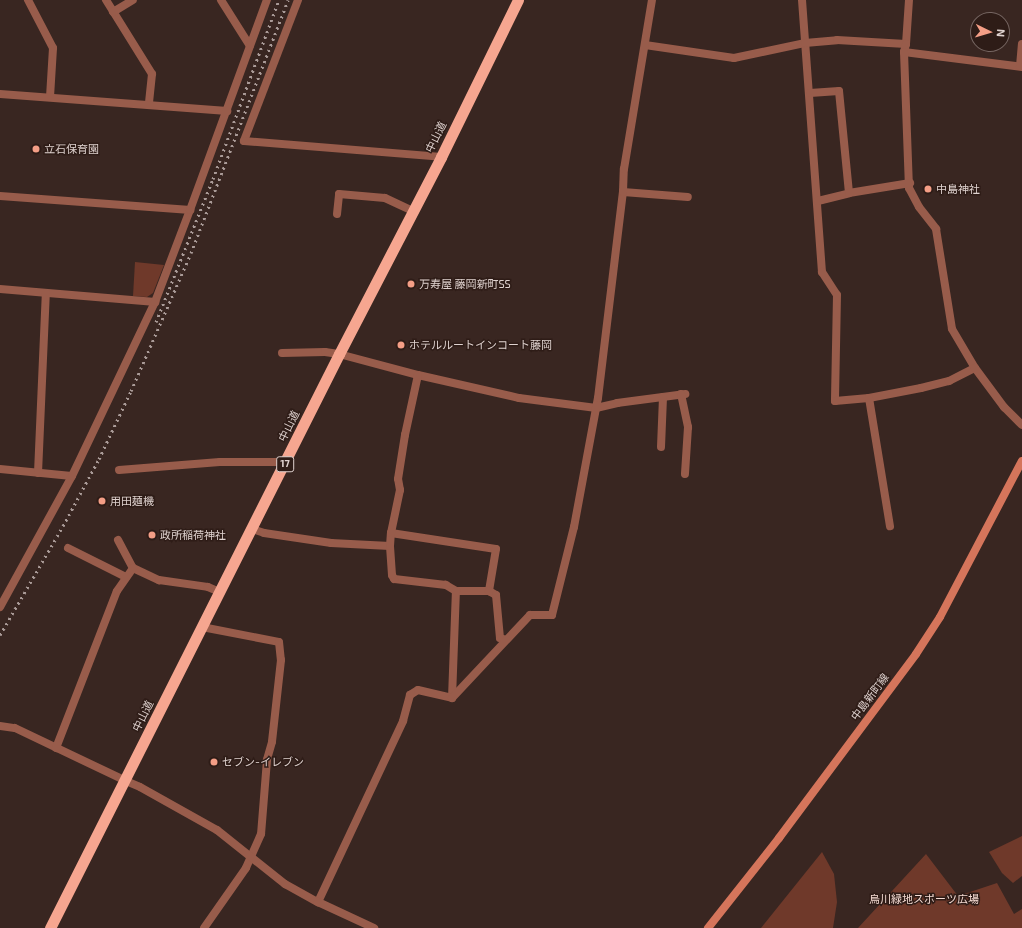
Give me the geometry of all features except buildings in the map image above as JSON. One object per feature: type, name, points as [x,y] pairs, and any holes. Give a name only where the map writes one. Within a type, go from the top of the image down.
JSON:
[{"type":"highway","name":"中山道","points":[[50,928],[126,781],[339,354],[441,157],[518,0]]},
{"type":"main road","name":"中島新町線","points":[[708,928],[779,838],[916,654],[940,618],[1022,461]]},
{"type":"street","points":[[28,0],[53,48],[50,97]]},
{"type":"street","points":[[106,0],[152,74],[149,105]]},
{"type":"street","points":[[113,12],[133,0]]},
{"type":"street","points":[[221,0],[250,46]]},
{"type":"street","points":[[0,607],[72,476],[155,302],[267,0]]},
{"type":"street","points":[[298,0],[244,140],[441,157]]},
{"type":"street","points":[[452,698],[530,615],[552,615],[574,527],[596,408],[623,192],[624,169],[652,0]]},
{"type":"street","points":[[802,0],[804,43],[810,93],[818,201],[822,272],[837,295],[835,401],[869,398],[949,381],[974,368]]},
{"type":"street","points":[[909,0],[905,48],[909,188],[918,207],[936,229],[952,329],[974,368],[1004,407],[1022,425]]},
{"type":"street","points":[[645,45],[734,58],[804,43],[837,40],[905,48],[1021,66],[1022,44]]},
{"type":"street","points":[[810,93],[839,91],[849,193]]},
{"type":"street","points":[[0,94],[227,111]]},
{"type":"street","points":[[818,201],[849,193],[910,183]]},
{"type":"street","points":[[623,192],[688,197]]},
{"type":"street","points":[[337,214],[339,194],[385,198],[413,211]]},
{"type":"street","points":[[0,196],[190,210]]},
{"type":"street","points":[[0,289],[155,302]]},
{"type":"street","points":[[38,473],[46,293]]},
{"type":"street","points":[[282,353],[325,352],[339,354],[418,375],[519,398],[596,408],[617,403],[683,394],[688,427],[685,474]]},
{"type":"street","points":[[418,375],[405,435],[398,480],[400,490],[391,533],[390,546],[392,575],[394,579],[446,585],[456,592],[489,591],[496,595],[500,638],[506,640]]},
{"type":"street","points":[[661,447],[663,397]]},
{"type":"street","points":[[869,398],[890,526]]},
{"type":"street","points":[[119,470],[220,462],[286,462]]},
{"type":"street","points":[[0,470],[72,476]]},
{"type":"street","points":[[252,529],[264,533],[331,543],[390,546]]},
{"type":"street","points":[[391,533],[496,549],[489,591]]},
{"type":"street","points":[[118,540],[133,568],[160,580],[208,588],[220,592]]},
{"type":"street","points":[[68,548],[126,578]]},
{"type":"street","points":[[56,748],[117,591],[133,568]]},
{"type":"street","points":[[452,698],[456,592]]},
{"type":"street","points":[[202,627],[280,642],[282,660],[272,742],[267,760],[261,834],[246,868],[204,928]]},
{"type":"street","points":[[318,902],[403,721],[410,695],[418,690],[452,698]]},
{"type":"street","points":[[0,726],[15,728],[140,787],[217,830],[285,884],[318,902],[374,928]]},
{"type":"green space","points":[[135,262],[164,265],[153,293],[147,297],[133,296]]},
{"type":"green space","name":"烏川緑地スポーツ広場","points":[[1022,836],[1022,876],[1013,883],[1002,873],[989,852]]},
{"type":"green space","name":"烏川緑地スポーツ広場","points":[[822,852],[834,874],[837,902],[833,928],[761,928]]},
{"type":"green space","name":"烏川緑地スポーツ広場","points":[[926,854],[958,896],[997,883],[1014,914],[1022,909],[1022,928],[858,928]]},
{"type":"railway","points":[[156,322],[213,179],[279,0]]},
{"type":"railway","points":[[0,635],[63,526],[99,459],[131,391],[191,253],[288,0]]},
{"type":"place","name":"立石保育園","points":[[36,149]]},
{"type":"place","name":"中島神社","points":[[928,189]]},
{"type":"place","name":"万寿屋 藤岡新町SS","points":[[411,284]]},
{"type":"place","name":"ホテルルートインコート藤岡","points":[[401,345]]},
{"type":"place","name":"用田麺機","points":[[102,501]]},
{"type":"place","name":"政所稲荷神社","points":[[152,535]]},
{"type":"place","name":"セブン-イレブン","points":[[214,762]]}]
